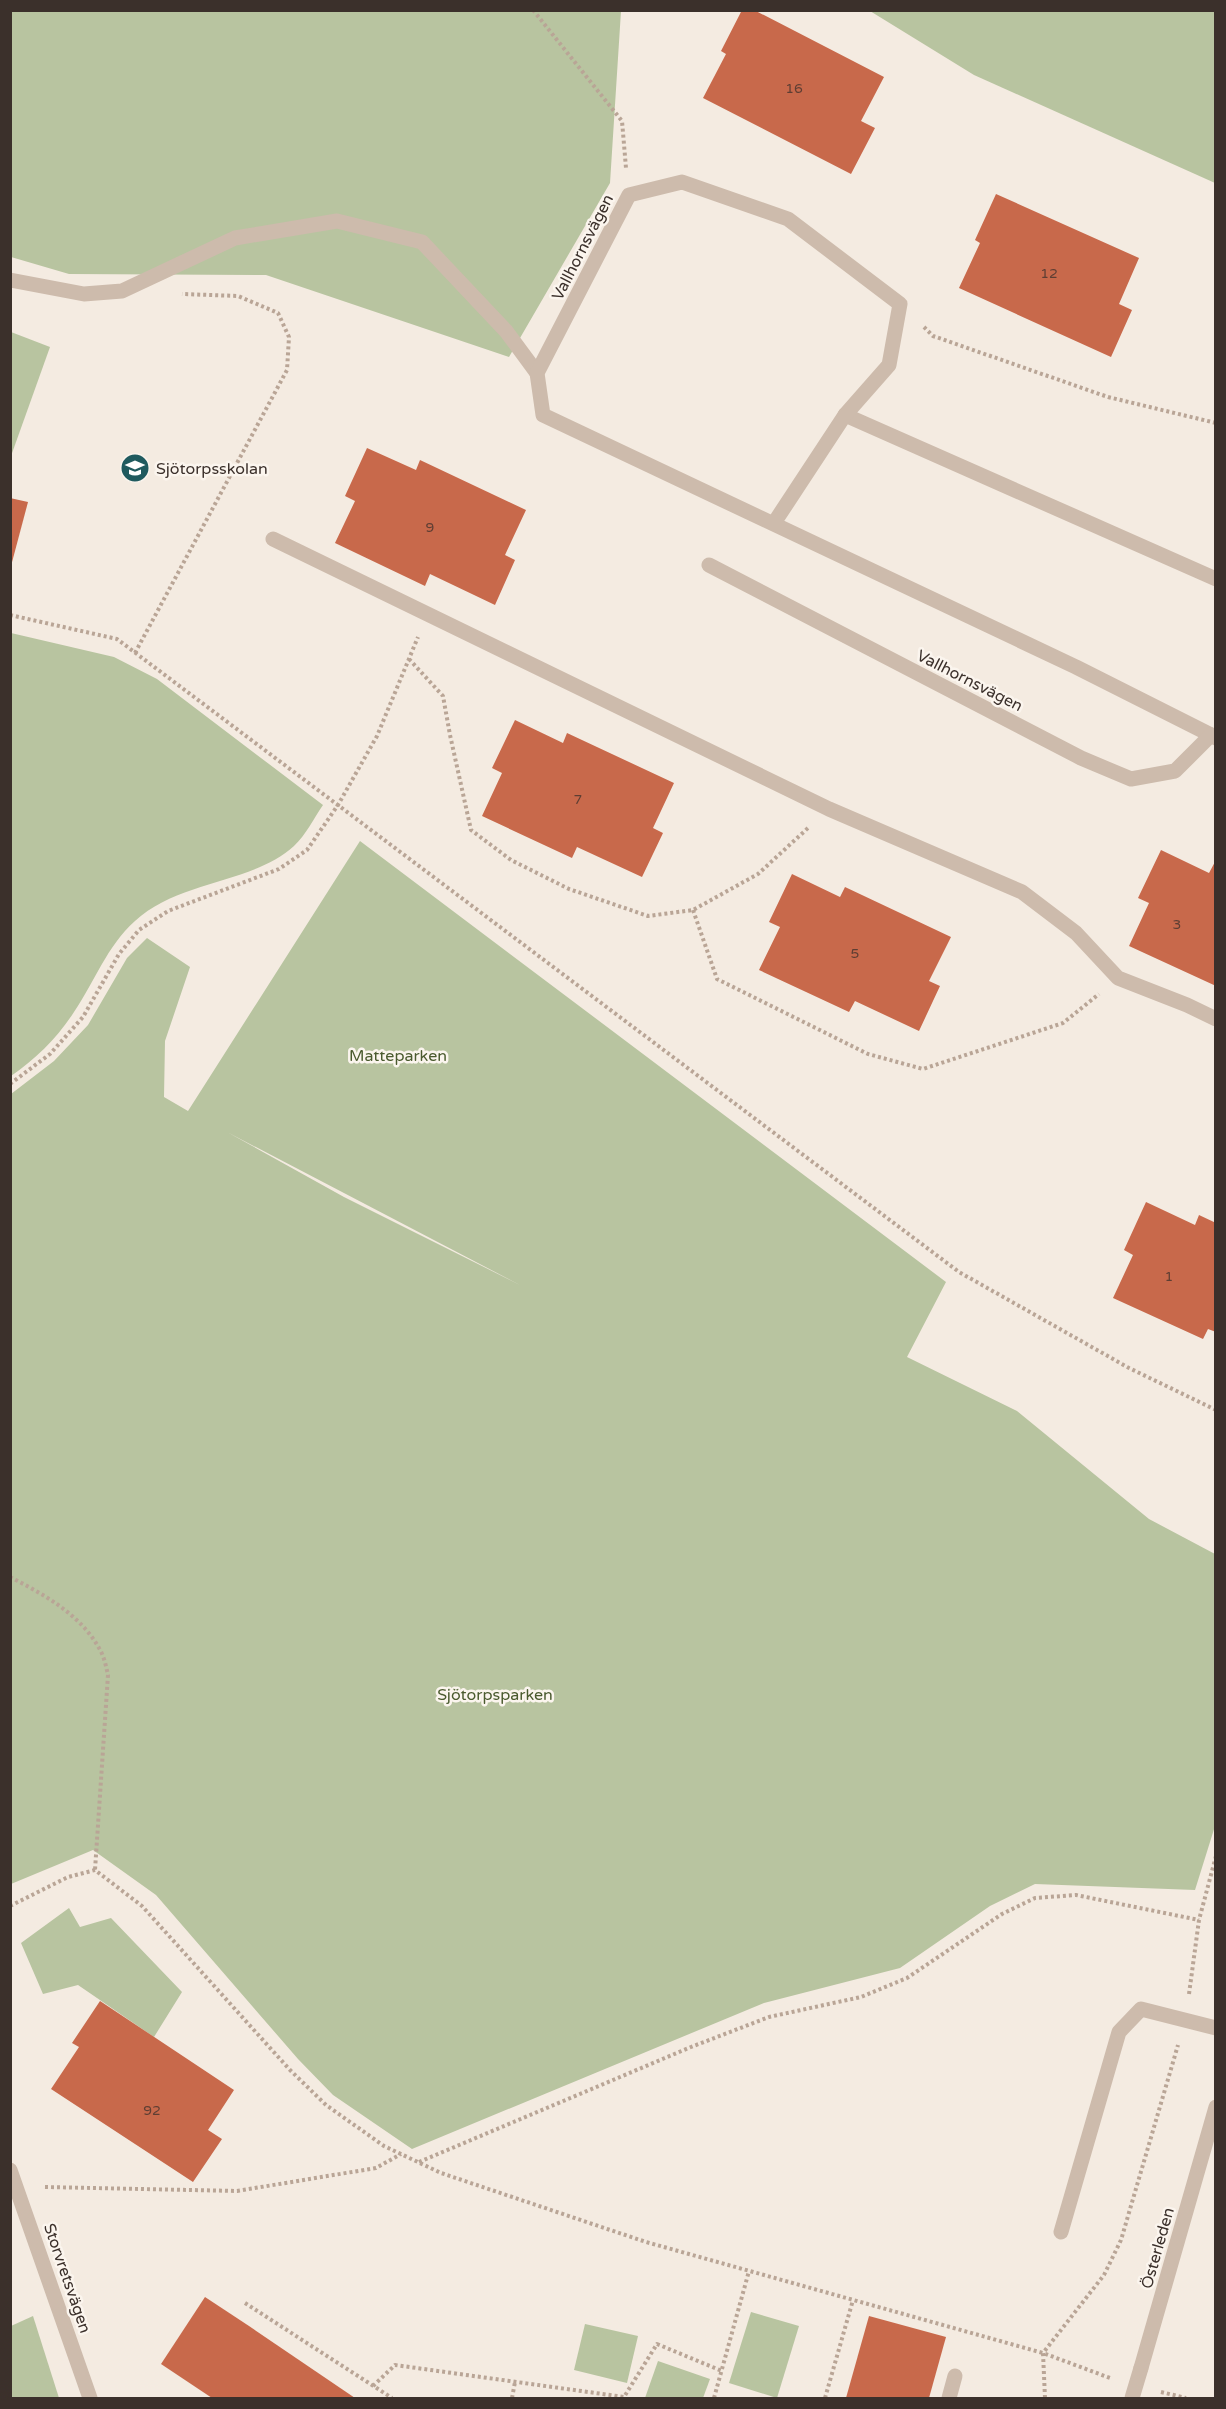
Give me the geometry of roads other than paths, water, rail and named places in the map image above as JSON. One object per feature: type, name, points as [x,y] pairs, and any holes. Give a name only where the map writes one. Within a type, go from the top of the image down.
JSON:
[{"type":"street","name":"Vallhornsvägen","points":[[709,565],[1081,758],[1131,779],[1175,771],[1213,736],[1076,667],[543,415],[537,373],[629,195],[682,182],[788,219],[900,304],[889,365],[845,415]]},
{"type":"street","points":[[10,280],[84,294],[122,291],[235,238],[337,221],[422,242],[506,331],[537,373]]},
{"type":"street","points":[[774,523],[845,415],[1215,579]]},
{"type":"street","points":[[273,540],[829,809],[1022,892],[1076,933],[1118,978],[1187,1005],[1215,1019]]},
{"type":"street","points":[[1061,2232],[1119,2032],[1141,2008],[1215,2028]]},
{"type":"street","name":"Österleden","points":[[1132,2398],[1215,2108]]},
{"type":"street","name":"Storvretsvägen","points":[[10,2170],[18,2186],[90,2398]]},
{"type":"street","points":[[949,2398],[955,2376]]},
{"type":"place","name":"Sjötorpsskolan","points":[[135,468]]},
{"type":"park label","name":"Matteparken","points":[[398,1055]]},
{"type":"park label","name":"Sjötorpsparken","points":[[495,1694]]}]
